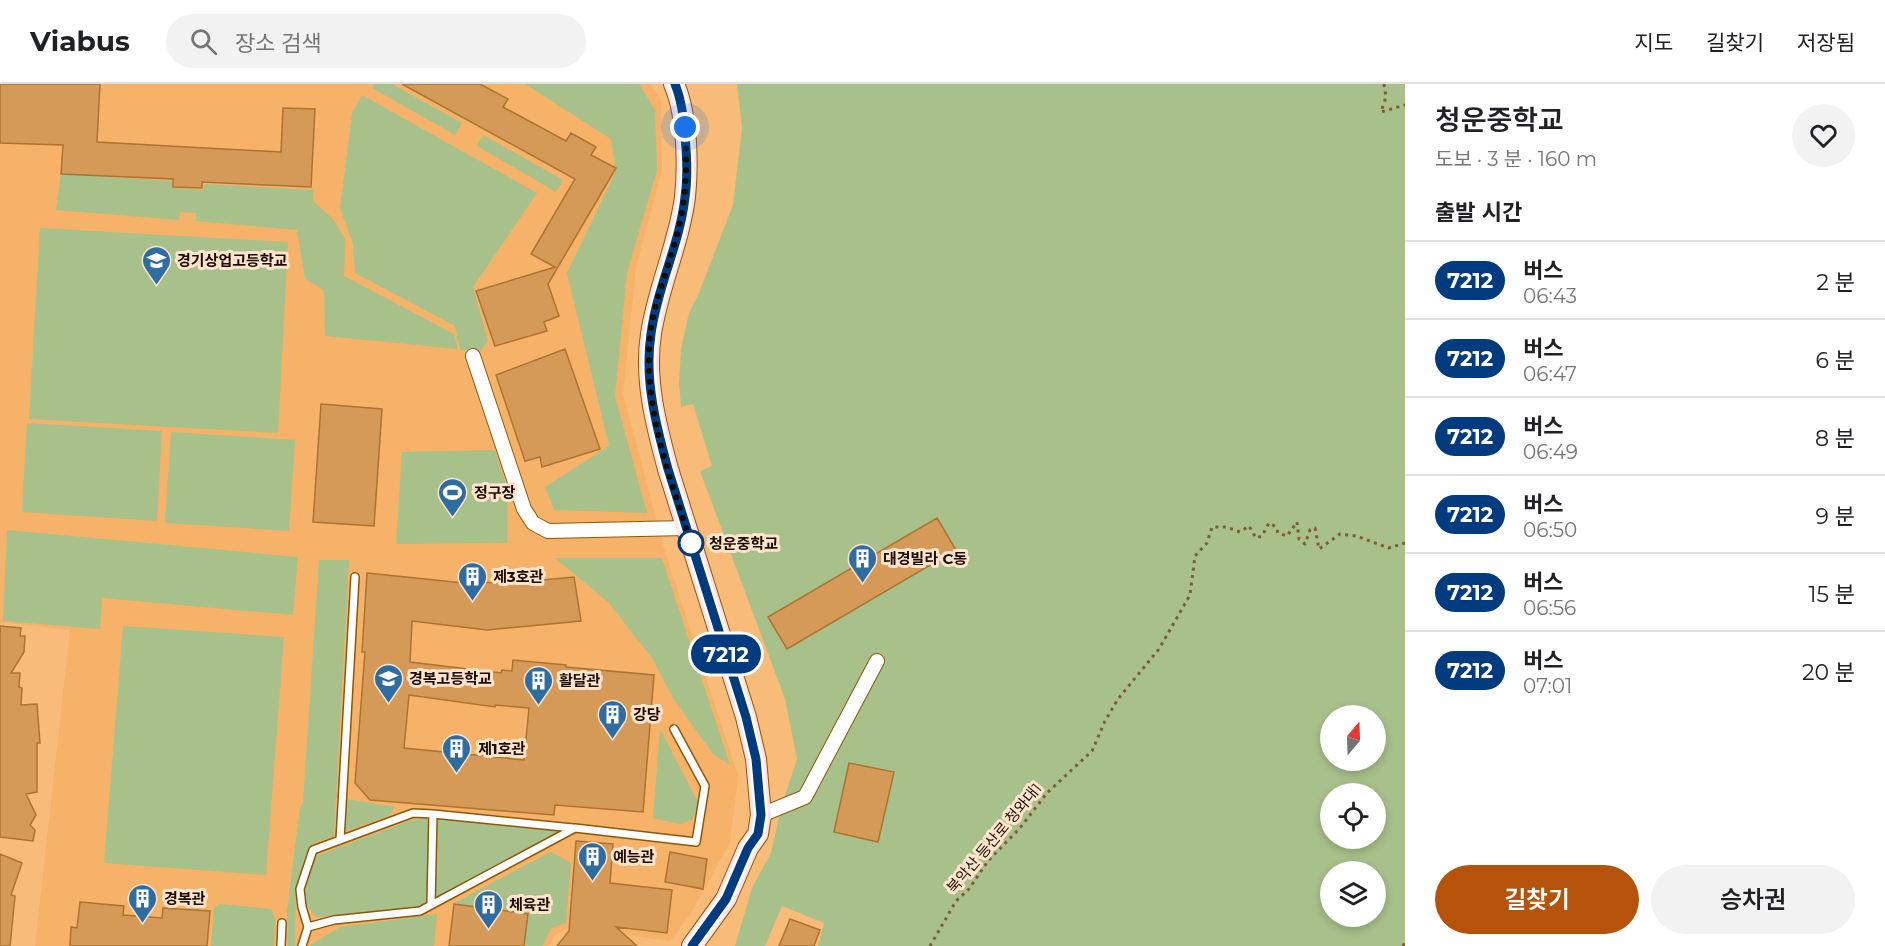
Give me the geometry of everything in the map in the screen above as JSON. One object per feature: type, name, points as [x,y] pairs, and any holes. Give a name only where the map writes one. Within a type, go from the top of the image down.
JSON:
[{"type":"street","points":[[675,84],[685,127],[687,160],[685,197],[679,228],[650,335],[650,385],[657,427],[686,528],[746,717],[756,759],[761,815],[758,834],[748,848],[726,899],[692,946]]},
{"type":"street","points":[[472,356],[524,509],[533,523],[548,531],[686,528]]},
{"type":"street","points":[[761,815],[805,797],[877,661]]},
{"type":"lane","points":[[340,840],[355,577]]},
{"type":"lane","points":[[302,946],[308,927],[300,889],[313,850],[413,813],[696,842],[705,786],[674,729]]},
{"type":"lane","points":[[431,905],[432,814]]},
{"type":"lane","points":[[308,927],[334,920],[420,911],[575,828]]},
{"type":"lane","points":[[281,946],[282,923]]},
{"type":"path","points":[[1384,84],[1386,97],[1381,112],[1405,105]]},
{"type":"path","name":"북악산 등산로 청와대1","points":[[930,946],[956,901],[969,889],[988,861],[1020,828],[1047,793],[1092,751],[1118,699],[1159,649],[1190,595],[1195,556],[1208,543],[1212,527],[1226,527],[1240,532],[1249,526],[1256,538],[1263,536],[1269,523],[1276,527],[1278,533],[1287,536],[1297,522],[1299,539],[1305,544],[1310,530],[1315,528],[1319,549],[1340,534],[1389,548],[1405,543]]},
{"type":"path","points":[[1403,946],[1405,942]]},
{"type":"shaded area","points":[[0,84],[651,84],[661,101],[662,169],[636,267],[623,394],[665,552],[738,776],[730,842],[690,915],[670,941],[570,927],[555,935],[549,946],[35,946],[70,630],[0,622]]},
{"type":"green space","points":[[374,84],[392,84],[462,123],[455,135],[372,88]]},
{"type":"green space","points":[[525,84],[639,84],[655,110],[657,170],[627,273],[615,396],[647,513],[554,510],[545,487],[609,446],[567,273],[616,171],[611,139]]},
{"type":"green space","points":[[737,84],[1405,84],[1405,946],[818,946],[824,923],[782,906],[765,946],[735,946],[752,888],[771,853],[781,808],[797,759],[785,699],[700,471],[712,466],[693,404],[681,407],[679,383],[681,349],[689,313],[733,205],[742,128]]},
{"type":"green space","points":[[362,95],[537,193],[473,287],[488,341],[481,351],[460,350],[455,326],[355,273],[353,244],[340,208],[352,114]]},
{"type":"green space","points":[[483,135],[563,180],[556,192],[477,146]]},
{"type":"green space","points":[[61,174],[172,181],[172,188],[203,190],[205,184],[313,190],[314,202],[333,219],[345,238],[344,276],[454,334],[458,349],[325,336],[324,290],[305,279],[297,230],[196,221],[196,213],[180,212],[179,220],[56,210]]},
{"type":"green space","points":[[40,228],[288,242],[278,433],[29,419]]},
{"type":"green space","points":[[27,423],[162,431],[157,521],[22,512]]},
{"type":"green space","points":[[171,432],[295,440],[289,531],[165,523]]},
{"type":"green space","name":"정구장","points":[[495,450],[508,491],[507,543],[396,544],[402,452]]},
{"type":"green space","points":[[7,530],[298,557],[293,615],[102,598],[100,629],[3,621]]},
{"type":"green space","points":[[555,558],[662,558],[730,765],[713,754],[673,698],[652,658],[608,602]]},
{"type":"green space","points":[[319,560],[349,560],[334,836],[312,844],[296,889],[295,946],[288,946],[287,911],[300,808],[303,803]]},
{"type":"green space","points":[[123,626],[284,637],[266,875],[104,863]]},
{"type":"green space","points":[[660,729],[699,804],[692,820],[679,824],[653,818]]},
{"type":"green space","points":[[346,799],[395,807],[389,816],[343,832]]},
{"type":"green space","points":[[429,818],[428,903],[420,907],[316,917],[301,899],[316,856],[411,820]]},
{"type":"green space","points":[[437,818],[564,830],[434,899]]},
{"type":"green space","points":[[551,852],[571,863],[566,923],[551,928],[543,946],[525,946],[528,914],[452,904]]},
{"type":"green space","points":[[219,904],[271,909],[275,918],[274,946],[211,946],[214,908]]},
{"type":"green space","points":[[437,914],[434,946],[309,946],[340,927]]},
{"type":"building","points":[[0,84],[100,84],[97,142],[281,152],[283,108],[315,109],[311,187],[202,182],[202,188],[173,187],[173,179],[61,174],[63,145],[0,143]]},
{"type":"building","points":[[402,84],[480,84],[508,99],[503,107],[566,141],[571,133],[596,147],[591,155],[616,168],[548,284],[559,316],[544,322],[547,331],[495,346],[476,291],[555,267],[531,254],[575,179]]},
{"type":"building","points":[[565,349],[600,449],[542,467],[540,457],[525,461],[496,375]]},
{"type":"building","points":[[321,404],[382,409],[374,526],[313,522]]},
{"type":"building","name":"대경빌라 C동","points":[[937,518],[956,550],[787,649],[768,617]]},
{"type":"building","points":[[367,573],[464,583],[521,582],[574,577],[581,621],[487,630],[412,621],[410,662],[501,673],[502,670],[512,671],[513,660],[654,675],[643,812],[555,805],[554,815],[370,800],[355,783],[365,652],[362,652]],"holes":[[[409,695],[495,707],[495,705],[529,708],[524,760],[404,748]]]},
{"type":"building","points":[[0,626],[21,628],[20,636],[25,636],[24,652],[11,673],[20,673],[21,705],[37,704],[40,743],[37,743],[37,792],[26,794],[36,815],[30,825],[35,830],[33,841],[0,837]]},
{"type":"building","points":[[849,763],[894,772],[878,842],[834,832]]},
{"type":"building","points":[[576,841],[613,844],[610,883],[672,890],[667,933],[616,927],[637,946],[557,946],[569,931]]},
{"type":"building","points":[[670,852],[707,859],[703,889],[665,882]]},
{"type":"building","points":[[0,854],[22,863],[11,895],[15,896],[10,946],[0,946]]},
{"type":"building","name":"경복관","points":[[80,902],[124,906],[123,915],[162,918],[163,908],[210,911],[207,946],[70,946],[71,927],[77,928]]},
{"type":"building","name":"체육관","points":[[454,904],[528,914],[524,946],[449,946]]},
{"type":"building","points":[[790,919],[820,930],[814,946],[779,946]]},
{"type":"bus line","name":"7212","points":[[675,84],[685,127],[687,160],[685,197],[679,228],[650,335],[650,385],[657,427],[668,469],[746,717],[756,759],[761,815],[758,834],[748,848],[726,899],[692,946]]},
{"type":"place","name":"경기상업고등학교","points":[[156,286]]},
{"type":"place","name":"정구장","points":[[453,518]]},
{"type":"place","name":"청운중학교","points":[[691,543]]},
{"type":"place","name":"대경빌라 C동","points":[[862,584]]},
{"type":"place","name":"제3호관","points":[[472,602]]},
{"type":"place","name":"경복고등학교","points":[[388,704]]},
{"type":"place","name":"활달관","points":[[538,706]]},
{"type":"place","name":"강당","points":[[612,740]]},
{"type":"place","name":"제1호관","points":[[457,774]]},
{"type":"place","name":"예능관","points":[[592,882]]},
{"type":"place","name":"경복관","points":[[143,924]]},
{"type":"place","name":"체육관","points":[[488,930]]},
{"type":"route","points":[[685,127],[687,160],[685,197],[679,228],[650,335],[650,385],[657,427],[668,469],[693,549],[691,543]]}]
